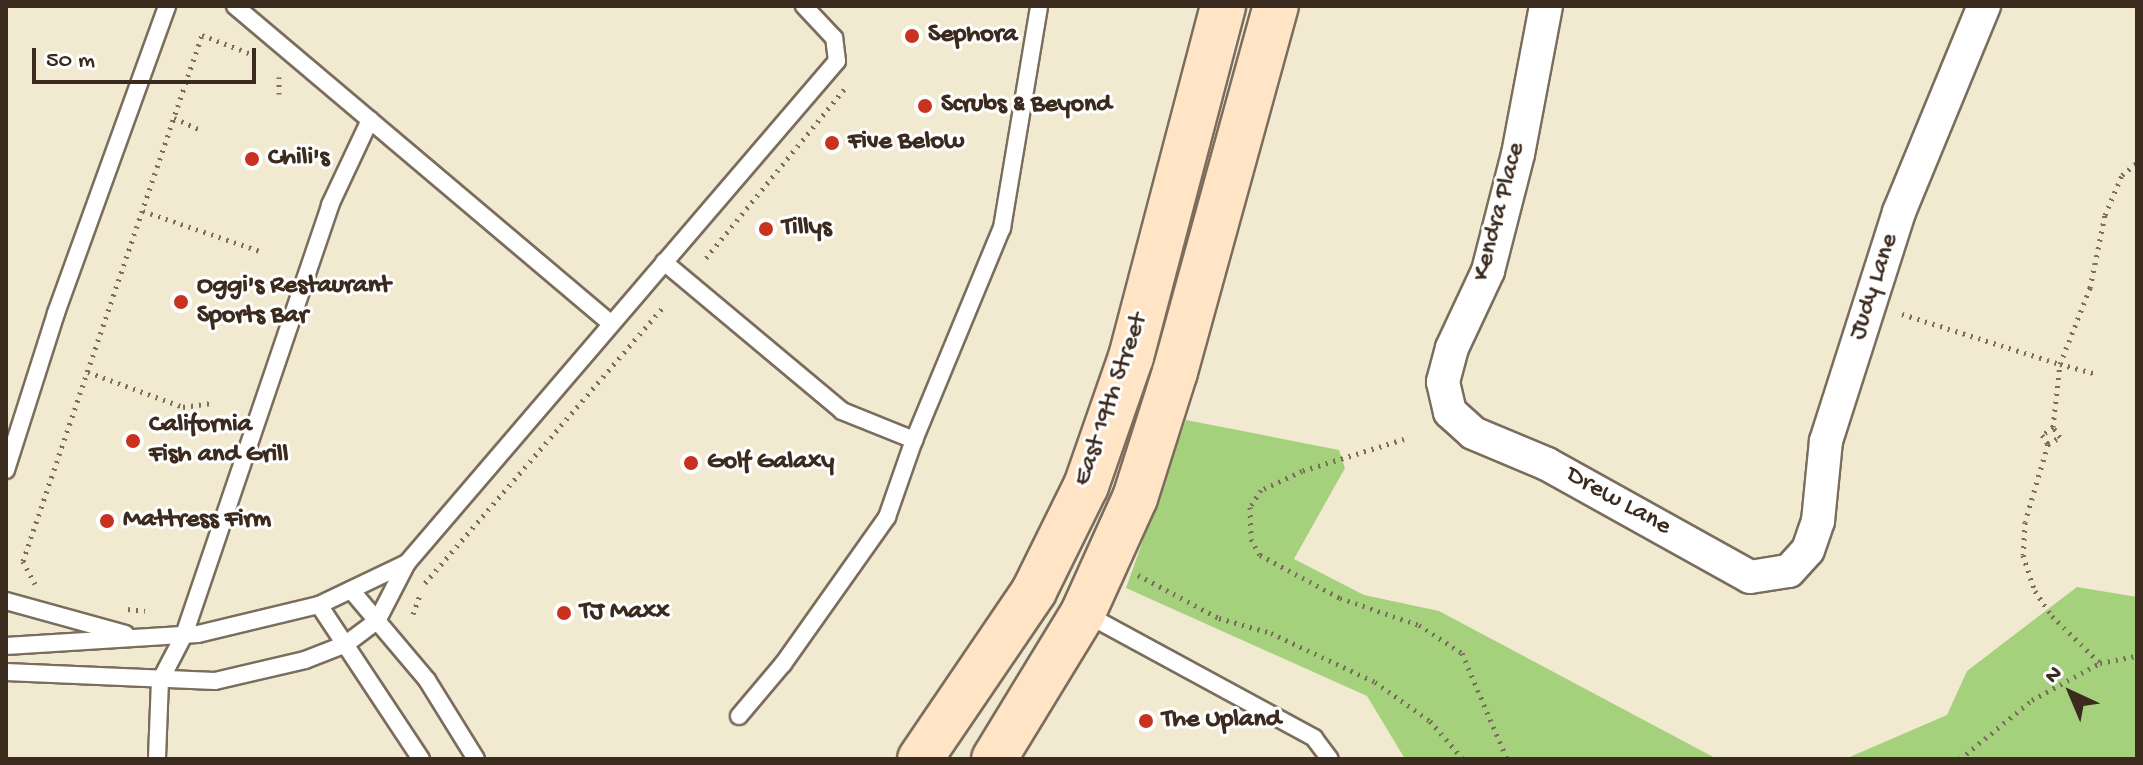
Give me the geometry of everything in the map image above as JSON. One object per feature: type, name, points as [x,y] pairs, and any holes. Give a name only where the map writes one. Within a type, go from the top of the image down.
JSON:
[{"type":"main road","name":"East 19th Street","points":[[920,759],[1034,591],[1086,486],[1131,357],[1223,6]]},
{"type":"main road","name":"East 19th Street","points":[[994,759],[1083,613],[1135,498],[1171,386],[1276,6]]},
{"type":"street","name":"Kendra Place","points":[[1450,412],[1443,382],[1452,348],[1488,271],[1518,154],[1546,6]]},
{"type":"street","name":"Judy Lane","points":[[1789,571],[1808,550],[1818,521],[1826,441],[1899,212],[1984,6]]},
{"type":"street","name":"Drew Lane","points":[[1450,412],[1473,433],[1547,464],[1724,565],[1750,577],[1789,571]]},
{"type":"lane","points":[[6,470],[56,313],[167,6]]},
{"type":"lane","points":[[235,6],[611,324]]},
{"type":"lane","points":[[6,672],[215,681],[305,660],[346,644],[377,621],[407,563],[837,61],[834,38],[804,6]]},
{"type":"lane","points":[[739,716],[783,664],[887,517],[914,440],[1002,228],[1039,6]]},
{"type":"lane","points":[[157,758],[160,681],[184,635],[330,205],[370,120]]},
{"type":"lane","points":[[664,262],[842,411],[914,440]]},
{"type":"lane","points":[[6,646],[184,635],[319,605],[407,563]]},
{"type":"lane","points":[[351,590],[427,680],[476,759]]},
{"type":"lane","points":[[6,601],[139,638]]},
{"type":"lane","points":[[319,605],[421,759]]},
{"type":"lane","points":[[1083,613],[1314,738],[1330,759]]},
{"type":"path","points":[[222,41],[231,30]]},
{"type":"path","points":[[29,547],[202,35],[222,41],[261,61]]},
{"type":"path","points":[[272,71],[283,80],[279,94]]},
{"type":"path","points":[[174,118],[201,130]]},
{"type":"path","points":[[2100,663],[2052,616],[2035,591],[2023,555],[2025,522],[2048,444],[2060,437],[2053,427],[2060,364],[2090,288],[2105,215],[2122,175],[2137,163]]},
{"type":"path","points":[[143,211],[260,251]]},
{"type":"path","points":[[413,614],[423,585],[663,307]]},
{"type":"path","points":[[1902,314],[2097,374]]},
{"type":"path","points":[[88,372],[183,407],[212,403]]},
{"type":"path","points":[[2048,444],[2042,435],[2053,427]]},
{"type":"path","points":[[1404,439],[1302,471],[1261,490],[1250,507],[1251,539],[1260,555],[1340,598],[1419,625],[1462,653],[1507,759]]},
{"type":"path","points":[[1136,574],[1219,618],[1271,633],[1375,682],[1430,721],[1463,759]]},
{"type":"path","points":[[1960,759],[2032,700],[2100,663],[2137,656]]},
{"type":"green space","points":[[1186,420],[1339,450],[1345,468],[1294,559],[1364,595],[1439,611],[1717,759],[1405,759],[1367,696],[1126,588]]},
{"type":"green space","points":[[2077,587],[2137,597],[2137,759],[1845,759],[1947,715],[1967,671]]},
{"type":"place","name":"Sephora","points":[[912,36]]},
{"type":"place","name":"Scrubs & Beyond","points":[[925,106]]},
{"type":"place","name":"Five Below","points":[[832,143]]},
{"type":"place","name":"Chili's","points":[[252,159]]},
{"type":"place","name":"Tillys","points":[[766,229]]},
{"type":"place","name":"Oggi's Restaurant Sports Bar","points":[[181,302]]},
{"type":"place","name":"California Fish and Grill","points":[[133,441]]},
{"type":"place","name":"Golf Galaxy","points":[[691,463]]},
{"type":"place","name":"Mattress Firm","points":[[107,521]]},
{"type":"place","name":"TJ Maxx","points":[[564,613]]},
{"type":"place","name":"The Upland","points":[[1146,721]]}]
